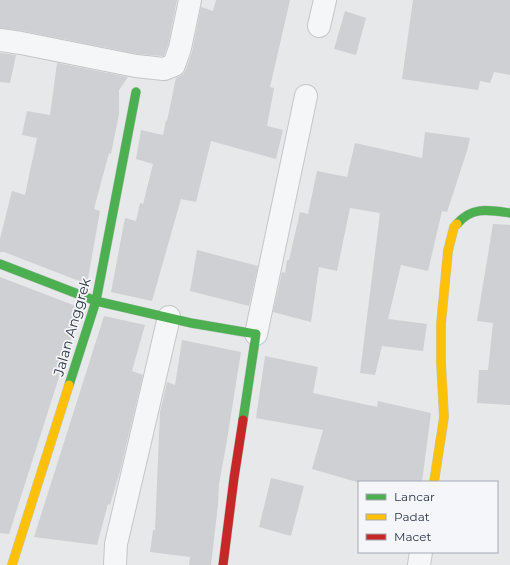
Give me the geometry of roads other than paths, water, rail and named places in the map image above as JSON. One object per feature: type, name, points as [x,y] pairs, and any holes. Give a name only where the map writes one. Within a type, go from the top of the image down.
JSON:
[{"type":"street","points":[[0,40],[136,66],[164,69],[174,65],[180,48],[190,0]]},
{"type":"street","points":[[319,26],[325,0]]},
{"type":"street","name":"Jalan Anggrek","points":[[12,565],[96,301],[136,92]]},
{"type":"street","points":[[223,565],[234,478],[256,334],[306,96]]},
{"type":"street","points":[[434,481],[444,417],[441,362],[441,324],[448,251],[454,227],[460,220],[472,212],[485,210],[510,213]]},
{"type":"street","points":[[0,264],[96,301],[191,323],[256,334]]},
{"type":"street","points":[[115,565],[116,544],[169,317]]},
{"type":"street","points":[[419,565],[421,553]]}]
